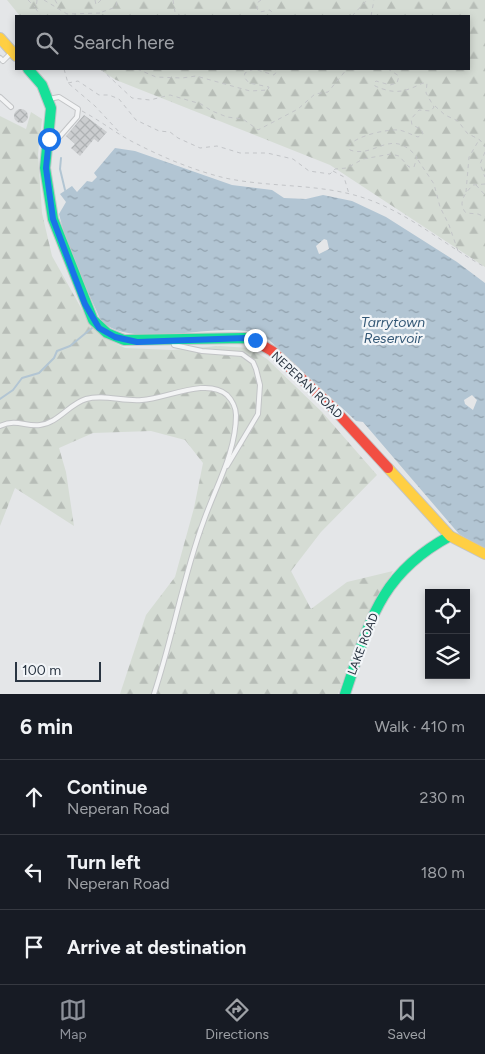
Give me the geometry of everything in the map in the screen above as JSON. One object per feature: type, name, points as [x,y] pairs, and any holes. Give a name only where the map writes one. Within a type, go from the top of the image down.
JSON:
[{"type":"street","points":[[0,38],[14,54]]},
{"type":"street","points":[[29,70],[42,85],[50,104]]},
{"type":"street","name":"NEPERAN ROAD","points":[[50,104],[46,168],[53,219],[85,304],[93,320],[107,333],[124,340],[173,341],[245,338],[263,344],[333,408],[450,536],[462,544],[485,554]]},
{"type":"street","name":"LAKE ROAD","points":[[345,694],[366,631],[389,589],[416,557],[450,536]]},
{"type":"lane","points":[[0,58],[3,61],[14,54]]},
{"type":"lane","points":[[0,97],[11,107]]},
{"type":"lane","points":[[47,151],[61,138],[77,118],[78,109],[59,97],[50,104]]},
{"type":"lane","points":[[154,694],[204,519],[225,469],[258,414],[260,385],[253,362],[242,354],[202,351],[174,345],[173,341]]},
{"type":"lane","points":[[0,426],[13,422],[40,425],[48,423],[72,406],[96,397],[142,400],[196,389],[219,391],[230,399],[236,415],[225,469]]},
{"type":"path","points":[[28,0],[40,15]]},
{"type":"path","points":[[36,8],[37,0]]},
{"type":"path","points":[[44,0],[66,14],[102,13],[116,7],[117,0]]},
{"type":"path","points":[[50,0],[51,4]]},
{"type":"path","points":[[55,0],[60,9]]},
{"type":"path","points":[[95,0],[94,3],[98,5],[101,0]]},
{"type":"path","points":[[173,0],[175,12],[179,15]]},
{"type":"path","points":[[261,0],[257,3],[256,9],[260,12],[270,10],[275,15]]},
{"type":"path","points":[[353,15],[367,0]]},
{"type":"path","points":[[371,15],[374,0]]},
{"type":"path","points":[[64,70],[68,83],[95,106],[123,136]]},
{"type":"path","points":[[102,70],[132,98],[150,100],[170,95],[202,104],[212,111],[227,117],[243,118],[258,130],[298,109],[315,94],[328,92],[346,70]]},
{"type":"path","points":[[139,70],[156,77],[182,78],[196,76],[255,92],[267,90],[269,87],[249,82],[244,77],[245,73],[252,70]]},
{"type":"path","points":[[257,70],[274,75],[277,71],[276,70]]},
{"type":"path","points":[[390,70],[399,76],[398,83],[390,85],[376,80],[375,86],[396,93],[427,83],[426,93],[434,105],[445,116],[458,121],[467,133],[480,140],[485,147]]},
{"type":"path","points":[[68,83],[78,80],[99,95],[109,95],[119,100],[136,120],[159,132],[170,132],[178,138],[200,148],[217,146],[240,153],[267,153],[293,159],[309,171],[330,174],[333,170],[340,167],[347,168],[364,159],[390,154],[399,156],[411,168],[414,167],[417,159]]},
{"type":"path","points":[[434,105],[431,111],[419,110],[411,119],[412,125],[422,131],[421,137],[396,130],[361,136],[349,144],[350,150],[354,151],[400,144],[411,149],[434,184],[440,207],[450,225],[458,251]]},
{"type":"path","points":[[78,109],[137,144],[225,178],[349,194],[368,199],[392,210],[485,267]]},
{"type":"path","points":[[480,140],[469,156],[466,193],[462,203],[464,212],[485,217]]},
{"type":"path","points":[[485,152],[480,164],[485,176]]},
{"type":"path","points":[[333,170],[344,177],[349,194]]},
{"type":"path","points":[[466,193],[476,184],[485,184]]},
{"type":"path","points":[[476,184],[485,194]]},
{"type":"green space","points":[[7,0],[485,0],[485,267],[330,165],[116,80],[101,70],[470,70],[470,15],[19,15]]},
{"type":"green space","points":[[31,112],[42,119],[38,154],[42,213],[52,256],[90,324],[105,338],[125,348],[172,350],[220,346],[249,348],[267,359],[322,412],[377,475],[321,532],[291,571],[311,609],[347,582],[393,571],[362,631],[338,694],[120,694],[146,615],[175,577],[194,508],[203,463],[185,440],[151,431],[93,433],[59,448],[66,472],[74,526],[15,488],[0,526],[0,116],[26,129]]},
{"type":"water","name":"Tarrytown Reservoir","points":[[115,148],[135,151],[232,185],[272,190],[284,198],[306,199],[323,195],[352,201],[386,217],[457,262],[485,283],[485,549],[459,534],[363,422],[356,421],[269,340],[252,332],[234,330],[152,335],[132,334],[115,329],[101,321],[67,245],[59,214],[66,202],[60,194],[72,186],[77,192],[87,181],[92,182],[97,177],[94,173]],"holes":[[[324,239],[327,240],[329,249],[319,254],[316,246]],[[472,395],[477,400],[473,410],[465,404],[464,400]]]},
{"type":"building","points":[[21,109],[26,111],[28,116],[26,121],[21,123],[16,121],[14,116],[16,111]]},
{"type":"building","points":[[84,115],[107,132],[98,142],[94,139],[80,156],[71,148],[75,144],[66,136]]},
{"type":"waterway","points":[[61,158],[60,169],[65,190]]},
{"type":"waterway","points":[[0,399],[13,390],[22,378],[39,373],[54,358],[57,351],[70,346],[92,328]]},
{"type":"traffic: fast","points":[[29,70],[42,85],[51,108],[45,168],[53,219],[93,320],[107,333],[124,340],[245,338],[255,341]]},
{"type":"traffic: fast","points":[[345,694],[370,623],[392,584],[407,567],[426,551],[450,536]]},
{"type":"traffic: slow","points":[[0,38],[15,55]]},
{"type":"traffic: slow","points":[[388,468],[450,536],[485,554]]},
{"type":"traffic: jam","points":[[255,341],[272,351],[333,408],[388,468]]},
{"type":"route","points":[[49,139],[46,168],[53,219],[85,304],[99,328],[115,337],[137,342],[245,338],[255,340]]}]
